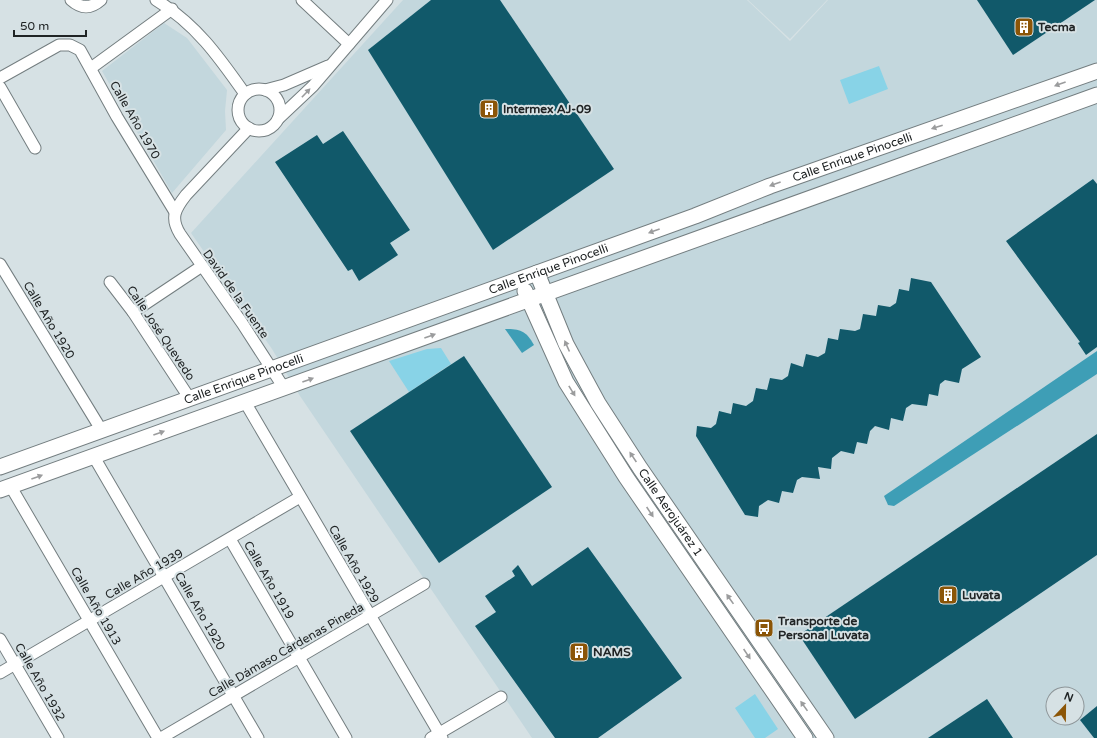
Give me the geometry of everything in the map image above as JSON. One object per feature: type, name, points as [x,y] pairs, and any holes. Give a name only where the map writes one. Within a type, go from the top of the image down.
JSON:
[{"type":"main road","name":"Calle Enrique Pinocelli","points":[[0,467],[695,216],[777,184],[1097,71]]},
{"type":"main road","name":"Calle Enrique Pinocelli","points":[[5,488],[1097,95]]},
{"type":"main road","name":"Calle Aerojuárez 1","points":[[537,273],[576,365],[621,440],[826,738]]},
{"type":"main road","name":"Calle Aerojuárez 1","points":[[520,279],[566,382],[626,477],[805,738]]},
{"type":"street","points":[[71,0],[78,6],[85,7],[101,0]]},
{"type":"street","points":[[156,0],[172,9],[204,39],[245,94]]},
{"type":"street","points":[[302,0],[349,44]]},
{"type":"street","points":[[330,65],[284,85],[265,90],[251,90],[245,94],[238,106],[240,119],[249,128],[256,130],[269,128],[313,86],[387,0]]},
{"type":"street","points":[[91,68],[172,9]]},
{"type":"street","name":"Calle Año 1970","points":[[0,78],[59,45],[70,44],[80,50],[117,117],[175,212]]},
{"type":"street","points":[[0,87],[35,148]]},
{"type":"street","points":[[265,90],[276,98],[280,112],[278,119]]},
{"type":"street","points":[[175,212],[186,195],[249,128]]},
{"type":"street","name":"David de la Fuente","points":[[175,212],[174,219],[176,228],[284,388]]},
{"type":"street","name":"Calle Año 1920","points":[[0,264],[102,431]]},
{"type":"street","points":[[132,312],[202,266]]},
{"type":"street","name":"Calle José Quevedo","points":[[110,282],[132,312],[190,399]]},
{"type":"street","name":"Calle Año 1929","points":[[245,402],[370,615],[437,736]]},
{"type":"street","name":"Calle Año 1920","points":[[94,456],[258,738]]},
{"type":"street","name":"Calle Año 1913","points":[[5,488],[89,621],[160,738]]},
{"type":"street","name":"Calle Año 1939","points":[[0,673],[300,497]]},
{"type":"street","name":"Calle Año 1919","points":[[230,539],[346,738]]},
{"type":"street","name":"Calle Dámaso Cárdenas Pineda","points":[[160,738],[424,584]]},
{"type":"street","name":"Calle Año 1932","points":[[0,639],[58,738]]},
{"type":"street","points":[[437,736],[501,697]]},
{"type":"shaded area","points":[[403,0],[747,0],[790,41],[828,0],[1097,0],[1097,738],[532,738],[300,396],[272,349],[191,233]]},
{"type":"shaded area","points":[[748,0],[827,0],[790,39]]},
{"type":"shaded area","points":[[164,23],[187,38],[227,90],[225,111],[226,130],[172,193],[102,71]]},
{"type":"shaded area","points":[[879,66],[888,89],[849,104],[840,80]]},
{"type":"shaded area","points":[[505,329],[519,330],[526,334],[534,345],[522,353]]},
{"type":"shaded area","points":[[441,348],[451,364],[409,392],[389,361],[427,349]]},
{"type":"shaded area","points":[[1097,351],[1097,374],[894,506],[888,505],[884,496]]},
{"type":"shaded area","points":[[755,694],[778,729],[765,738],[755,738],[735,708]]},
{"type":"building","name":"Intermex AJ-09","points":[[431,0],[500,0],[614,169],[493,250],[368,50]]},
{"type":"building","name":"Tecma","points":[[977,0],[1095,0],[1013,55]]},
{"type":"building","points":[[343,131],[410,230],[390,243],[398,255],[359,281],[352,269],[348,271],[275,162],[317,135],[323,144]]},
{"type":"building","points":[[1093,179],[1097,184],[1097,347],[1086,355],[1078,343],[1080,342],[1006,241]]},
{"type":"building","points":[[911,278],[931,282],[981,357],[962,369],[959,383],[945,380],[940,384],[938,396],[929,394],[927,406],[912,404],[906,408],[903,421],[891,418],[889,430],[875,426],[870,431],[867,444],[857,442],[854,454],[841,451],[832,458],[831,469],[818,467],[820,479],[802,477],[797,480],[793,493],[782,491],[779,503],[768,500],[759,506],[758,517],[745,515],[696,436],[697,426],[711,428],[716,424],[719,411],[731,414],[733,403],[746,406],[753,401],[756,388],[767,390],[770,378],[782,380],[788,376],[791,363],[803,367],[806,354],[818,357],[825,353],[828,338],[838,340],[840,329],[855,331],[860,329],[863,314],[876,316],[878,305],[890,307],[896,303],[899,289],[909,291]]},
{"type":"building","points":[[464,356],[552,487],[439,563],[350,431]]},
{"type":"building","name":"Luvata","points":[[1097,434],[1097,555],[855,719],[799,635]]},
{"type":"building","name":"NAMS","points":[[588,547],[682,678],[598,738],[555,738],[475,626],[496,612],[485,596],[515,576],[512,571],[518,565],[532,586]]},
{"type":"building","points":[[987,699],[1013,738],[928,738]]},
{"type":"building","points":[[1097,706],[1097,738],[1094,738],[1085,726],[1085,716]]},
{"type":"place","name":"Tecma","points":[[1024,27]]},
{"type":"place","name":"Intermex AJ-09","points":[[489,109]]},
{"type":"place","name":"Luvata","points":[[948,595]]},
{"type":"place","name":"Transporte de Personal Luvata","points":[[764,628]]},
{"type":"place","name":"NAMS","points":[[579,652]]}]
